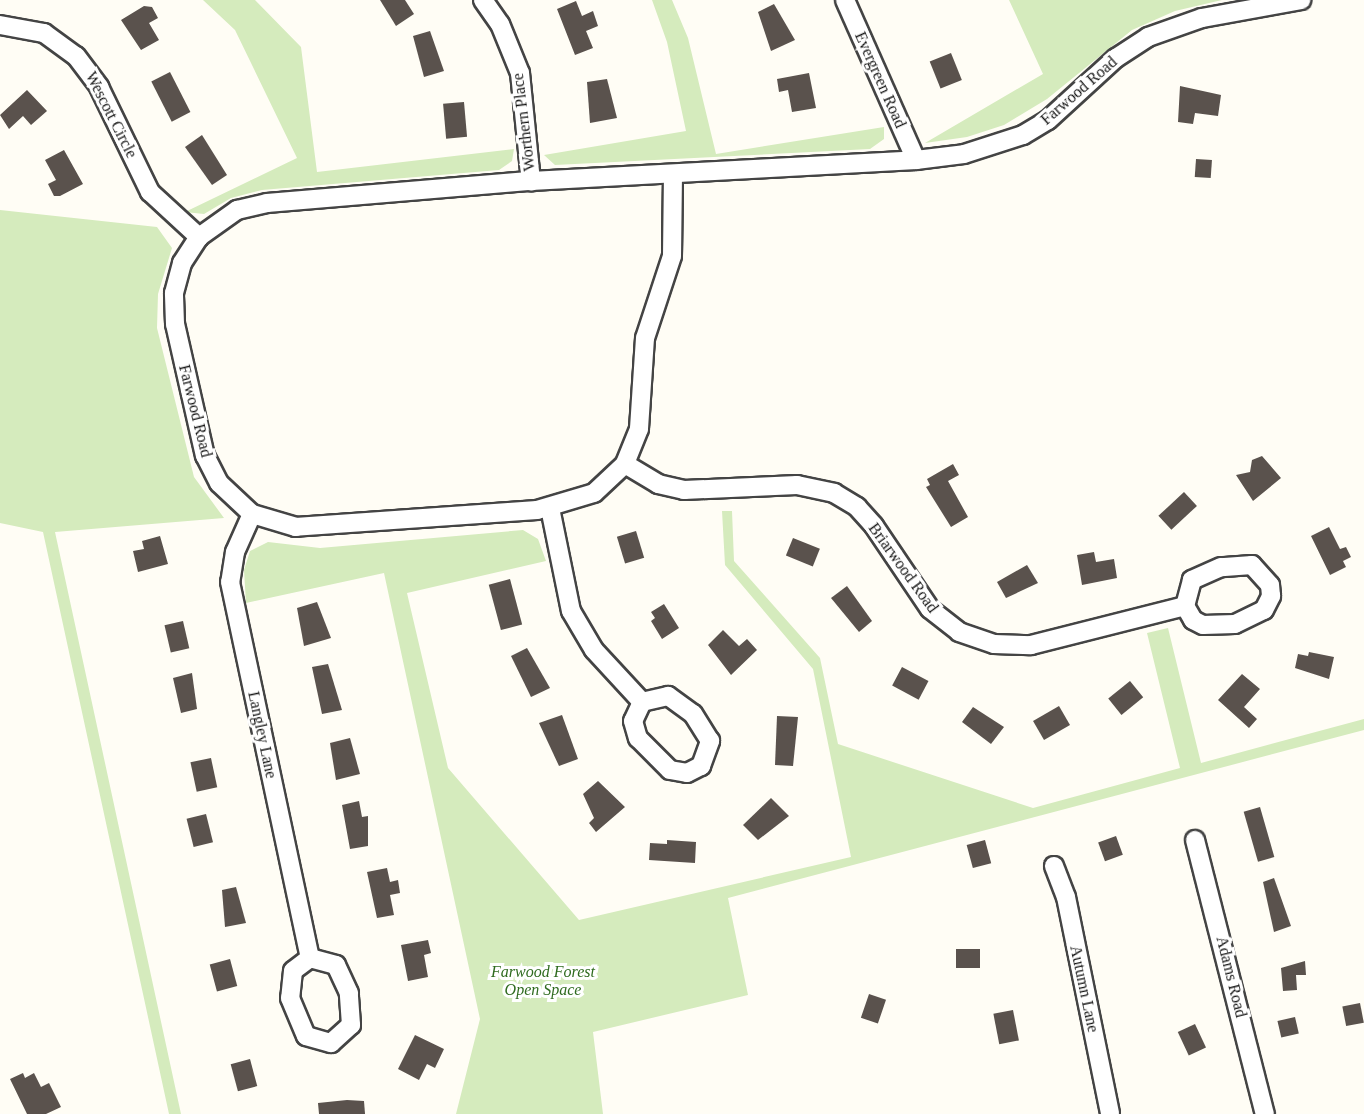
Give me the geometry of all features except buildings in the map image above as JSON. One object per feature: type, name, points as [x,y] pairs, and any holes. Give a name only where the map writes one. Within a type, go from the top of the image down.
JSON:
[{"type":"street","name":"Worthern Place","points":[[483,0],[500,24],[520,73],[531,181]]},
{"type":"street","name":"Evergreen Road","points":[[845,0],[916,160]]},
{"type":"street","name":"Farwood Road","points":[[673,174],[672,256],[645,338],[642,417],[625,464],[594,493],[550,508],[311,527],[280,525],[252,514],[219,483],[205,456],[175,324],[177,278],[199,237],[223,217],[260,204],[531,181],[916,160],[964,154],[1023,135],[1060,111],[1116,58],[1166,29],[1301,0]]},
{"type":"street","name":"Wescott Circle","points":[[0,25],[44,33],[76,56],[99,87],[150,192],[199,237]]},
{"type":"street","name":"Briarwood Road","points":[[625,464],[658,483],[684,490],[797,485],[834,493],[856,507],[874,526],[930,609],[959,632],[994,644],[1031,645],[1185,606]]},
{"type":"street","points":[[550,508],[574,617],[594,650],[642,702]]},
{"type":"street","name":"Langley Lane","points":[[252,514],[235,552],[232,596],[310,958]]},
{"type":"street","points":[[1252,565],[1270,585],[1264,610],[1235,624],[1203,626],[1185,606],[1192,580],[1221,567],[1252,565]]},
{"type":"street","points":[[668,696],[693,714],[710,741],[701,766],[675,773],[650,754],[633,727],[633,716],[642,702],[668,696]]},
{"type":"street","name":"Adams Road","points":[[1195,840],[1265,1114]]},
{"type":"street","name":"Autumn Lane","points":[[1054,866],[1066,897],[1110,1114]]},
{"type":"street","points":[[310,958],[336,965],[349,993],[351,1025],[331,1043],[306,1036],[292,1008],[290,976],[296,966],[310,958]]},
{"type":"green space","points":[[203,0],[255,0],[301,47],[317,172],[514,149],[512,161],[499,170],[262,190],[231,198],[204,214],[185,212],[297,158],[235,30]]},
{"type":"green space","points":[[652,0],[672,0],[688,38],[716,154],[884,127],[884,139],[870,149],[555,165],[544,155],[686,131],[667,42]]},
{"type":"green space","points":[[1009,0],[1222,0],[1175,11],[1132,30],[1047,99],[1004,125],[967,137],[925,143],[1043,74]]},
{"type":"green space","points":[[0,210],[157,227],[172,248],[158,294],[157,328],[194,477],[224,518],[55,532],[181,1114],[169,1114],[43,532],[0,523]]},
{"type":"green space","name":"Farwood Forest Open Space","points":[[722,511],[732,511],[734,561],[820,658],[838,744],[1033,808],[1180,768],[1147,633],[1168,628],[1201,763],[1364,719],[1364,730],[728,898],[748,995],[593,1032],[603,1114],[456,1114],[480,1019],[384,573],[246,603],[244,570],[250,551],[268,542],[320,548],[523,530],[538,539],[546,561],[407,593],[448,768],[579,920],[851,857],[813,669],[725,565]]}]
